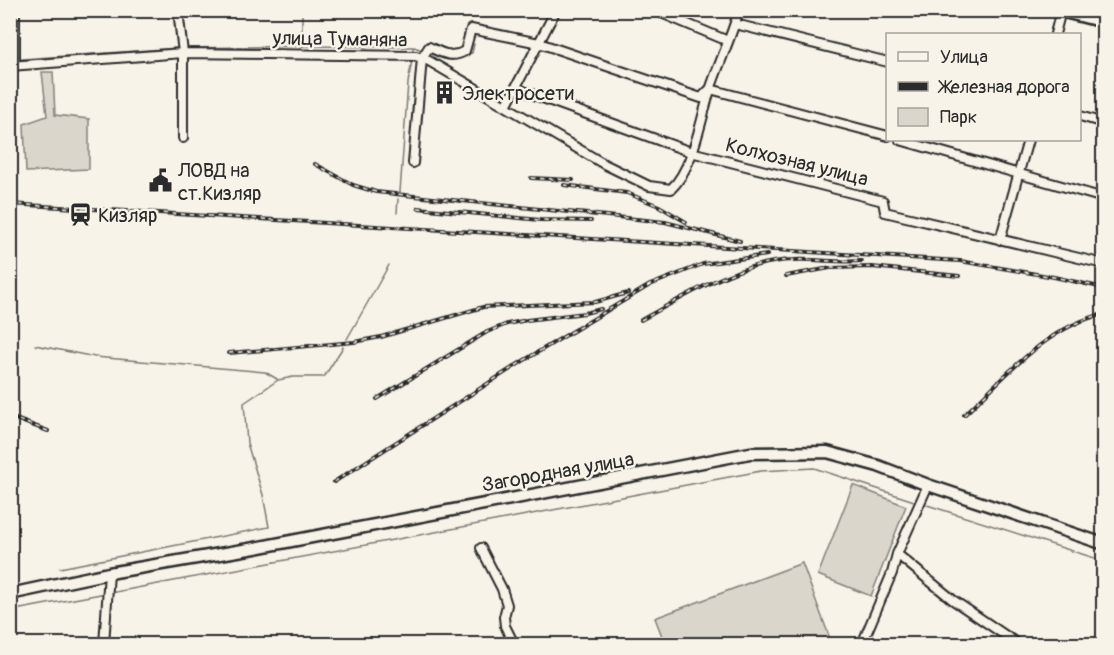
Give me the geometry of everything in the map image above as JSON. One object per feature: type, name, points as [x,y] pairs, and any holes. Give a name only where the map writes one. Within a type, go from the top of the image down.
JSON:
[{"type":"main road","points":[[1060,11],[1104,22]]},
{"type":"main road","name":"Загородная улица","points":[[10,594],[109,573],[255,548],[750,453],[827,452],[878,466],[1104,544]]},
{"type":"street","points":[[13,66],[15,10]]},
{"type":"street","points":[[178,10],[183,53],[183,138]]},
{"type":"street","points":[[506,106],[556,10]]},
{"type":"street","points":[[654,10],[728,41]]},
{"type":"street","points":[[691,152],[710,89],[739,10]]},
{"type":"street","points":[[1055,33],[1060,11]]},
{"type":"street","points":[[735,24],[886,62]]},
{"type":"street","points":[[413,163],[422,58],[429,47],[452,56],[459,55],[465,51],[471,29],[539,43],[701,98],[710,89]]},
{"type":"street","name":"улица Туманяна","points":[[13,66],[183,53],[416,56],[604,164],[649,186],[671,189],[680,181],[691,152]]},
{"type":"street","name":"Колхозная улица","points":[[515,88],[691,152],[883,201],[885,212],[1104,264]]},
{"type":"street","points":[[710,89],[886,135]]},
{"type":"street","points":[[1081,116],[1104,123]]},
{"type":"street","points":[[903,141],[1104,198]]},
{"type":"street","points":[[999,240],[1028,141]]},
{"type":"street","points":[[862,645],[892,573],[897,554],[928,485]]},
{"type":"street","points":[[481,549],[502,589],[507,605],[504,616],[505,626],[514,645]]},
{"type":"street","points":[[897,554],[953,600],[1018,645]]},
{"type":"street","points":[[104,645],[109,573]]},
{"type":"green space","points":[[42,72],[53,72],[55,115],[89,119],[89,169],[26,172],[24,124],[47,116]]},
{"type":"green space","points":[[853,485],[906,506],[871,596],[818,575]]},
{"type":"green space","points":[[802,563],[832,644],[665,644],[655,618]]},
{"type":"waterway","points":[[302,10],[302,46],[413,47],[413,51]]},
{"type":"waterway","points":[[465,55],[472,53],[474,44]]},
{"type":"waterway","points":[[186,48],[302,46]]},
{"type":"waterway","points":[[414,47],[422,50]]},
{"type":"waterway","points":[[22,59],[178,48]]},
{"type":"waterway","points":[[431,53],[452,60],[458,58]]},
{"type":"waterway","points":[[400,192],[408,83],[412,60]]},
{"type":"waterway","points":[[397,213],[398,199]]},
{"type":"waterway","points":[[347,339],[389,265]]},
{"type":"waterway","points":[[35,345],[95,357],[265,372],[277,379]]},
{"type":"waterway","points":[[60,568],[269,527],[263,495],[247,443],[244,403],[278,380],[293,377],[324,377],[343,347]]},
{"type":"waterway","points":[[110,593],[761,471],[814,468],[917,502]]},
{"type":"waterway","points":[[924,504],[1104,561]]},
{"type":"waterway","points":[[10,611],[106,593]]},
{"type":"railway","points":[[315,164],[353,185],[376,192],[665,222],[740,241]]},
{"type":"railway","points":[[531,178],[573,180]]},
{"type":"railway","points":[[564,185],[627,193],[659,206],[686,222]]},
{"type":"railway","points":[[10,204],[960,261],[1104,288]]},
{"type":"railway","points":[[418,208],[540,220],[591,221]]},
{"type":"railway","points":[[334,482],[523,361],[650,285],[703,264],[767,255]]},
{"type":"railway","points":[[641,320],[714,281],[754,266],[794,260],[862,261]]},
{"type":"railway","points":[[786,276],[830,268],[872,267],[959,276]]},
{"type":"railway","points":[[229,353],[354,342],[381,337],[483,307],[595,302],[628,293]]},
{"type":"railway","points":[[377,399],[487,332],[507,324],[601,309]]},
{"type":"railway","points":[[964,415],[1045,341],[1083,320],[1104,314]]},
{"type":"railway","points":[[10,417],[48,431]]},
{"type":"place","name":"Электросети","points":[[444,93]]},
{"type":"place","name":"ЛОВД на ст.Кизляр","points":[[160,181]]},
{"type":"place","name":"Кизляр","points":[[80,215]]}]
